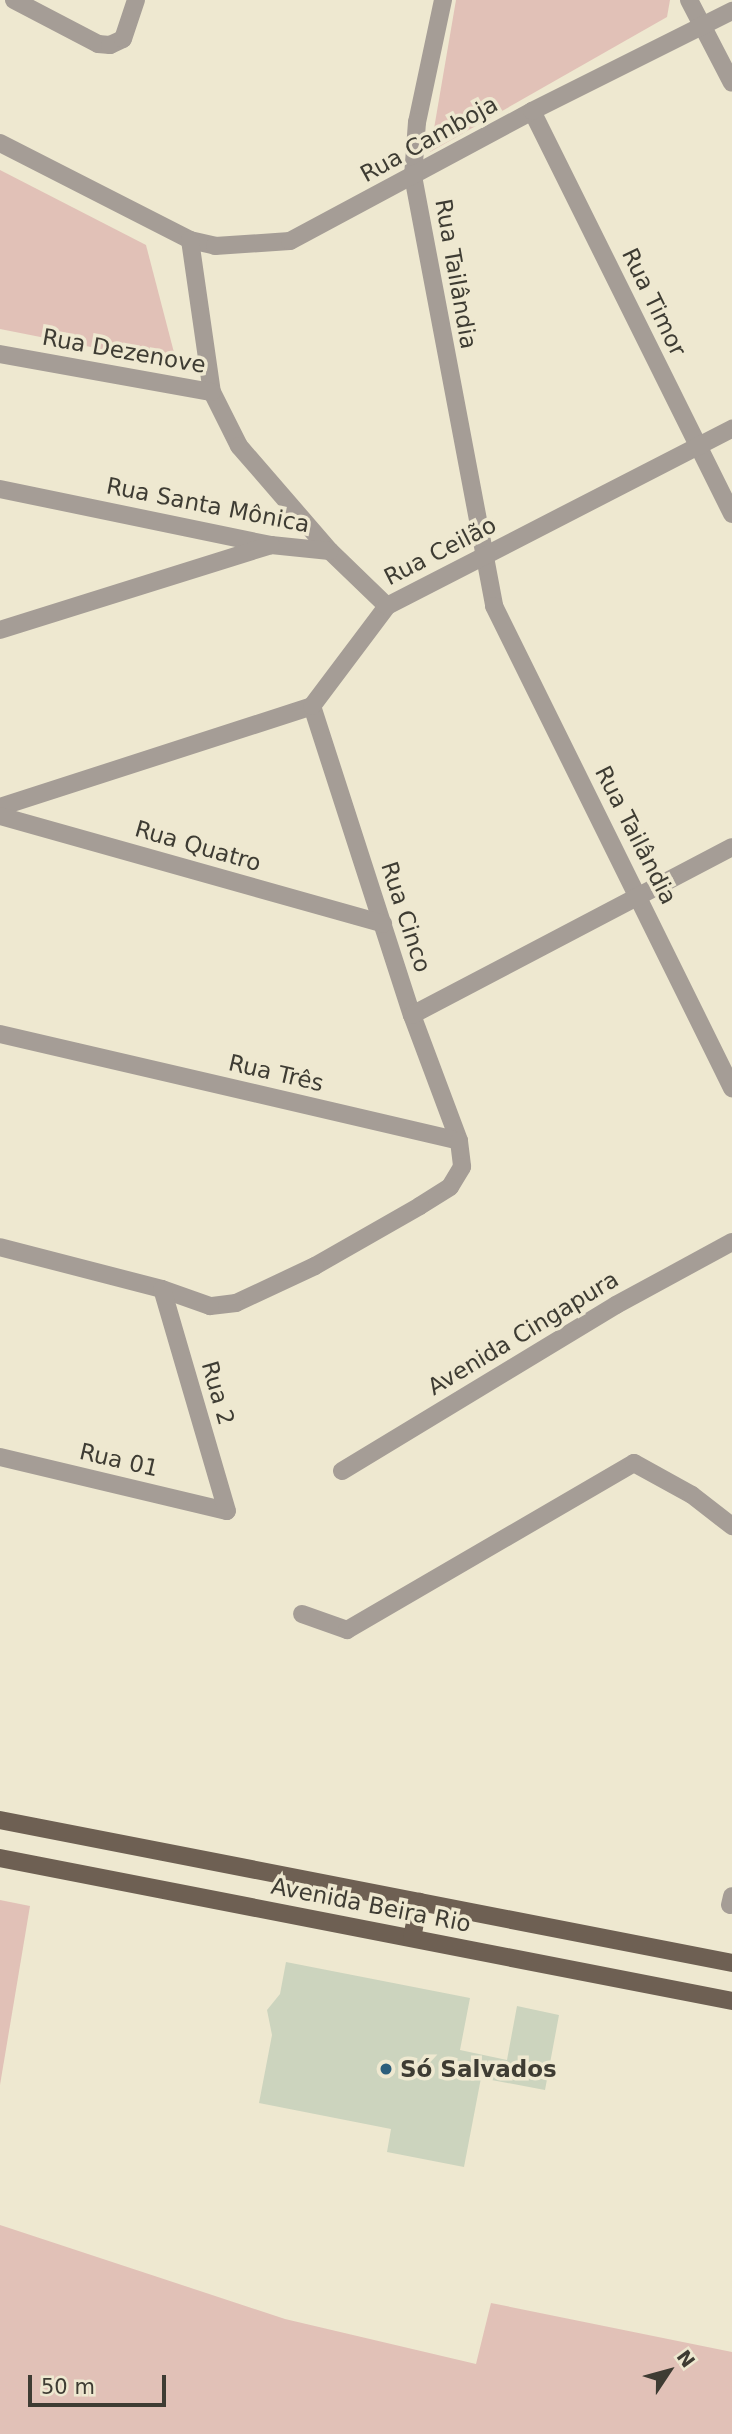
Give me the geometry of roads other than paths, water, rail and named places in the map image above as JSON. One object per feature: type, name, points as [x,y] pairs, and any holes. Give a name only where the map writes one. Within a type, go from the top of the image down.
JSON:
[{"type":"main road","name":"Avenida Beira Rio","points":[[0,1821],[732,1963]]},
{"type":"main road","name":"Avenida Beira Rio","points":[[0,1858],[732,2001]]},
{"type":"main road","points":[[412,1938],[419,1902]]},
{"type":"street","points":[[14,0],[99,44],[110,45],[122,39],[136,0]]},
{"type":"street","name":"Rua Tailândia","points":[[443,0],[417,122],[413,177],[482,557],[494,606],[639,894],[732,1088]]},
{"type":"street","points":[[689,0],[732,83]]},
{"type":"street","name":"Rua Camboja","points":[[0,143],[141,212],[190,240],[215,247],[290,241],[532,111],[703,28],[732,11]]},
{"type":"street","name":"Rua Timor","points":[[532,111],[732,514]]},
{"type":"street","name":"Rua Dezenove","points":[[0,354],[212,392],[190,240]]},
{"type":"street","points":[[212,392],[239,446],[330,551]]},
{"type":"street","name":"Rua Ceilão","points":[[312,706],[387,606],[732,429]]},
{"type":"street","name":"Rua Santa Mônica","points":[[0,489],[271,545],[330,551],[387,606]]},
{"type":"street","points":[[0,630],[271,545]]},
{"type":"street","points":[[0,807],[312,706]]},
{"type":"street","name":"Rua Cinco","points":[[312,706],[412,1014],[459,1141]]},
{"type":"street","name":"Rua Quatro","points":[[0,816],[383,924]]},
{"type":"street","points":[[412,1014],[732,847]]},
{"type":"street","name":"Rua Três","points":[[0,1034],[459,1141]]},
{"type":"street","points":[[0,1247],[162,1289],[210,1306],[236,1303],[315,1266],[450,1187],[462,1167],[459,1141]]},
{"type":"street","name":"Avenida Cingapura","points":[[342,1471],[616,1305],[732,1242]]},
{"type":"street","name":"Rua 2","points":[[162,1289],[227,1511]]},
{"type":"street","name":"Rua 01","points":[[0,1457],[227,1511]]},
{"type":"street","points":[[302,1614],[347,1630],[634,1463],[692,1495],[732,1526]]},
{"type":"place","name":"Só Salvados","points":[[386,2069]]}]
